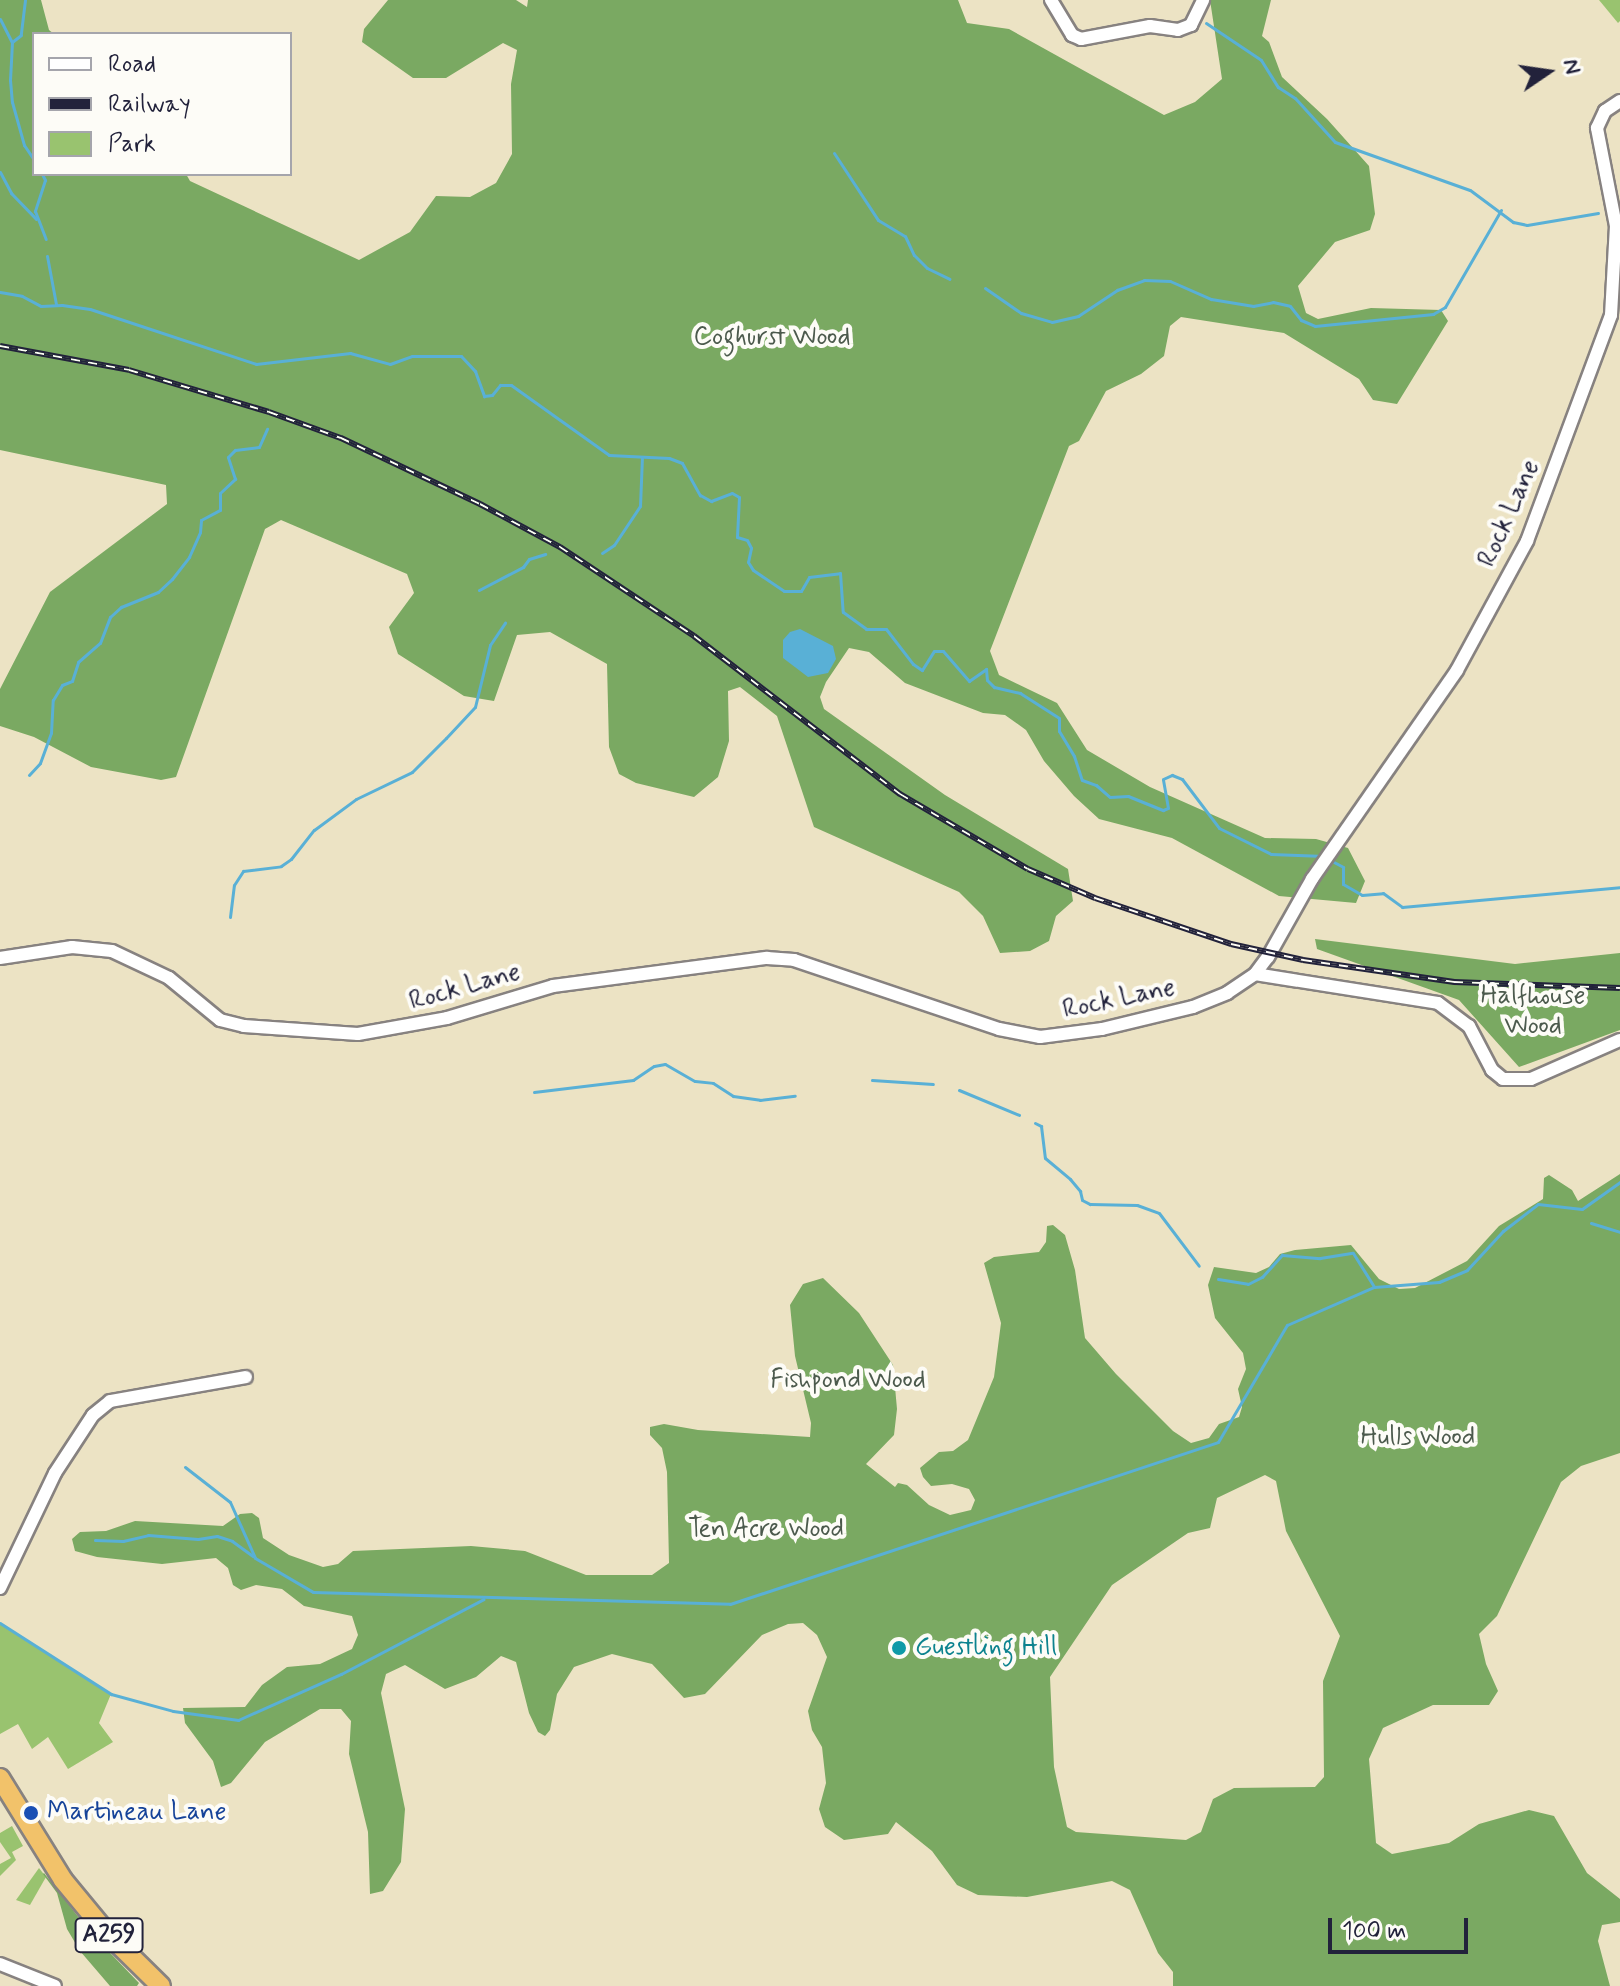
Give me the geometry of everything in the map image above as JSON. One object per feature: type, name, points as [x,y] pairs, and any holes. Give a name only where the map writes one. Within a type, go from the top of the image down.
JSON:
[{"type":"highway","name":"A259","points":[[0,1778],[63,1880],[106,1932],[161,1986]]},
{"type":"street","points":[[1051,0],[1072,35],[1081,39],[1144,27],[1178,30],[1191,25],[1203,0]]},
{"type":"street","name":"Rock Lane","points":[[0,958],[72,947],[112,951],[169,978],[220,1020],[244,1026],[358,1034],[447,1018],[553,986],[767,958],[794,960],[999,1029],[1040,1037],[1074,1035],[1193,1007],[1227,993],[1255,974],[1312,879],[1329,859],[1457,670],[1527,541],[1611,315],[1616,226],[1597,128],[1605,111],[1620,101]]},
{"type":"street","points":[[1255,974],[1438,1003],[1469,1026],[1492,1070],[1503,1079],[1531,1079],[1620,1040]]},
{"type":"street","points":[[0,1588],[55,1473],[93,1415],[110,1401],[246,1377]]},
{"type":"street","points":[[0,1964],[55,1986]]},
{"type":"green space","name":"Coghurst Wood","points":[[0,0],[41,0],[52,32],[32,32],[32,176],[187,176],[190,181],[359,260],[410,232],[436,196],[470,197],[496,183],[512,154],[511,84],[517,50],[503,43],[446,78],[413,78],[362,42],[364,29],[388,0],[516,0],[527,7],[528,0],[958,0],[967,23],[1009,29],[1164,115],[1195,102],[1222,79],[1210,0],[1271,0],[1262,36],[1269,42],[1282,77],[1327,119],[1369,166],[1375,214],[1370,230],[1335,242],[1298,286],[1306,313],[1318,319],[1371,308],[1441,310],[1448,321],[1397,404],[1373,400],[1359,379],[1284,333],[1181,317],[1170,326],[1164,356],[1141,374],[1106,391],[1079,441],[1069,446],[990,651],[999,675],[1057,703],[1087,750],[1150,787],[1265,838],[1316,839],[1348,848],[1365,881],[1356,903],[1279,896],[1172,838],[1099,819],[1044,761],[1026,730],[1005,715],[983,713],[905,683],[869,652],[849,648],[826,682],[820,697],[824,709],[945,795],[1068,869],[1073,901],[1056,916],[1049,941],[1030,951],[1000,953],[983,916],[959,892],[814,827],[777,716],[740,687],[728,691],[729,741],[718,777],[694,797],[636,783],[619,774],[609,747],[607,664],[550,632],[517,635],[494,701],[464,696],[398,654],[389,627],[414,593],[407,574],[281,520],[265,529],[176,777],[161,780],[91,767],[34,737],[0,726],[0,689],[50,592],[167,504],[166,485],[0,450]]},
{"type":"green space","points":[[1599,0],[1620,0],[1618,23]]},
{"type":"green space","name":"Halfhouse Wood","points":[[1315,939],[1515,964],[1620,953],[1620,1030],[1519,1067],[1459,1000],[1317,949]]},
{"type":"green space","points":[[1620,1174],[1620,1453],[1581,1466],[1561,1482],[1497,1616],[1479,1634],[1486,1664],[1498,1691],[1489,1705],[1433,1705],[1383,1728],[1369,1759],[1376,1843],[1392,1854],[1449,1843],[1479,1824],[1529,1810],[1554,1816],[1587,1873],[1620,1899],[1620,1922],[1602,1925],[1598,1941],[1610,1986],[1173,1986],[1173,1972],[1158,1953],[1130,1890],[1112,1881],[1027,1897],[978,1895],[957,1885],[932,1851],[896,1822],[888,1834],[844,1840],[825,1827],[819,1809],[826,1783],[822,1747],[812,1730],[808,1711],[827,1657],[817,1635],[803,1623],[788,1624],[762,1635],[705,1694],[684,1698],[652,1664],[612,1654],[574,1667],[557,1694],[550,1730],[545,1736],[538,1732],[529,1713],[516,1662],[501,1656],[476,1677],[445,1689],[405,1665],[386,1674],[381,1693],[405,1809],[401,1862],[383,1891],[370,1894],[368,1832],[349,1754],[351,1721],[341,1709],[320,1709],[265,1742],[231,1783],[221,1787],[213,1761],[185,1723],[183,1708],[245,1707],[262,1685],[287,1667],[320,1664],[352,1649],[358,1635],[352,1616],[304,1606],[282,1589],[256,1585],[241,1590],[233,1585],[228,1568],[216,1558],[162,1564],[97,1557],[75,1551],[72,1539],[80,1532],[106,1531],[135,1521],[223,1526],[240,1514],[252,1513],[259,1518],[263,1538],[289,1555],[323,1567],[338,1564],[353,1551],[471,1546],[525,1551],[586,1575],[652,1575],[669,1563],[667,1472],[662,1448],[650,1435],[650,1427],[664,1424],[698,1430],[810,1437],[811,1423],[795,1356],[790,1305],[803,1284],[823,1278],[859,1313],[893,1365],[897,1409],[894,1435],[866,1464],[895,1487],[898,1483],[907,1485],[929,1505],[950,1515],[971,1510],[975,1500],[969,1489],[952,1484],[931,1486],[920,1468],[939,1452],[953,1451],[968,1440],[994,1377],[1001,1323],[984,1263],[994,1257],[1039,1252],[1046,1242],[1047,1226],[1053,1225],[1065,1235],[1075,1270],[1085,1338],[1173,1431],[1191,1443],[1209,1438],[1219,1424],[1239,1417],[1242,1407],[1238,1389],[1246,1369],[1243,1353],[1215,1318],[1208,1285],[1214,1267],[1256,1273],[1269,1267],[1280,1254],[1351,1245],[1379,1279],[1399,1289],[1415,1288],[1467,1261],[1499,1226],[1543,1199],[1544,1178],[1549,1175],[1572,1190],[1578,1201]],"holes":[[[1265,1475],[1276,1481],[1286,1531],[1340,1636],[1323,1681],[1324,1777],[1315,1787],[1234,1788],[1213,1799],[1201,1832],[1186,1840],[1076,1832],[1067,1827],[1054,1767],[1050,1677],[1112,1585],[1188,1533],[1210,1528],[1217,1498]]]},
{"type":"green space","points":[[0,1623],[111,1694],[99,1723],[113,1742],[68,1769],[48,1737],[32,1749],[18,1724],[0,1734]]},
{"type":"green space","points":[[12,1826],[23,1846],[12,1852],[16,1860],[0,1876],[0,1864],[11,1858],[0,1842],[0,1833]]},
{"type":"green space","points":[[39,1868],[46,1877],[30,1905],[16,1900]]},
{"type":"green space","points":[[43,1874],[90,1932],[139,1983],[137,1986],[110,1986],[80,1951],[67,1929],[57,1893]]},
{"type":"water","points":[[800,629],[833,646],[836,659],[828,673],[808,677],[783,658],[783,640],[790,632]]},
{"type":"waterway","points":[[25,0],[21,35],[12,42],[10,80],[12,102],[24,145],[32,157]]},
{"type":"waterway","points":[[0,19],[11,41]]},
{"type":"waterway","points":[[1206,23],[1261,60],[1278,87],[1295,98],[1335,142],[1470,190],[1513,222],[1527,225],[1598,213]]},
{"type":"waterway","points":[[834,153],[878,220],[905,236],[914,255],[927,268],[950,279]]},
{"type":"waterway","points":[[0,172],[11,193],[36,219]]},
{"type":"waterway","points":[[43,176],[45,180],[35,211],[46,239]]},
{"type":"waterway","points":[[985,288],[1021,313],[1052,322],[1078,316],[1117,290],[1144,280],[1170,281],[1211,299],[1253,306],[1273,302],[1290,306],[1301,320],[1315,326],[1433,314],[1445,307],[1501,210]]},
{"type":"waterway","points":[[47,256],[56,304]]},
{"type":"waterway","points":[[0,292],[22,296],[41,306],[90,309],[256,364],[350,353],[390,364],[412,356],[461,356],[475,371],[484,396],[492,395],[500,385],[511,385],[609,455],[669,458],[682,463],[700,495],[711,501],[732,493],[739,497],[737,537],[747,540],[751,548],[748,562],[753,570],[784,591],[801,591],[809,577],[840,573],[843,612],[866,629],[886,629],[913,664],[922,670],[934,651],[943,651],[969,681],[986,669],[987,680],[994,687],[1020,693],[1059,718],[1059,731],[1074,756],[1082,780],[1096,785],[1110,797],[1128,796],[1163,810],[1168,808],[1163,779],[1172,775],[1182,779],[1219,828],[1271,854],[1324,856]]},
{"type":"waterway","points":[[29,775],[40,763],[51,733],[53,700],[62,685],[72,681],[78,662],[100,643],[110,617],[121,607],[158,592],[172,579],[189,557],[200,532],[201,520],[220,510],[220,493],[235,479],[228,457],[235,450],[259,447],[267,429]]},
{"type":"waterway","points":[[602,553],[614,545],[640,506],[642,457]]},
{"type":"waterway","points":[[479,590],[523,567],[529,559],[545,554]]},
{"type":"waterway","points":[[230,917],[234,885],[243,871],[281,866],[291,859],[314,830],[356,799],[412,772],[475,707],[490,645],[505,623]]},
{"type":"waterway","points":[[1330,860],[1343,867],[1343,884],[1362,895],[1383,893],[1402,907],[1620,887]]},
{"type":"waterway","points":[[534,1092],[633,1080],[654,1066],[665,1064],[695,1081],[713,1083],[733,1096],[760,1100],[795,1096]]},
{"type":"waterway","points":[[872,1080],[933,1084]]},
{"type":"waterway","points":[[959,1090],[1019,1115]]},
{"type":"waterway","points":[[1035,1123],[1041,1126],[1045,1158],[1070,1179],[1080,1191],[1082,1200],[1090,1204],[1137,1205],[1159,1213],[1199,1266]]},
{"type":"waterway","points":[[185,1467],[230,1502],[255,1558],[313,1592],[730,1604],[1218,1442],[1287,1325],[1374,1287],[1439,1282],[1467,1270],[1503,1231],[1538,1204],[1582,1209],[1620,1182]]},
{"type":"waterway","points":[[1591,1223],[1620,1232]]},
{"type":"waterway","points":[[1218,1279],[1248,1284],[1262,1277],[1282,1255],[1320,1258],[1353,1253],[1374,1287]]},
{"type":"waterway","points":[[95,1540],[123,1541],[148,1535],[198,1539],[217,1536],[232,1541],[253,1556]]},
{"type":"waterway","points":[[0,1623],[111,1694],[173,1711],[238,1720],[341,1674],[484,1599]]},
{"type":"railway","points":[[0,346],[129,370],[269,412],[341,438],[480,504],[560,547],[694,636],[900,794],[1028,869],[1095,898],[1231,944],[1303,960],[1454,982],[1620,988]]},
{"type":"place","name":"Guestling Hill","points":[[899,1648]]},
{"type":"place","name":"Martineau Lane","points":[[31,1813]]},
{"type":"park label","name":"Fishpond Wood","points":[[848,1381]]},
{"type":"park label","name":"Hulls Wood","points":[[1418,1438]]},
{"type":"park label","name":"Ten Acre Wood","points":[[766,1530]]}]
